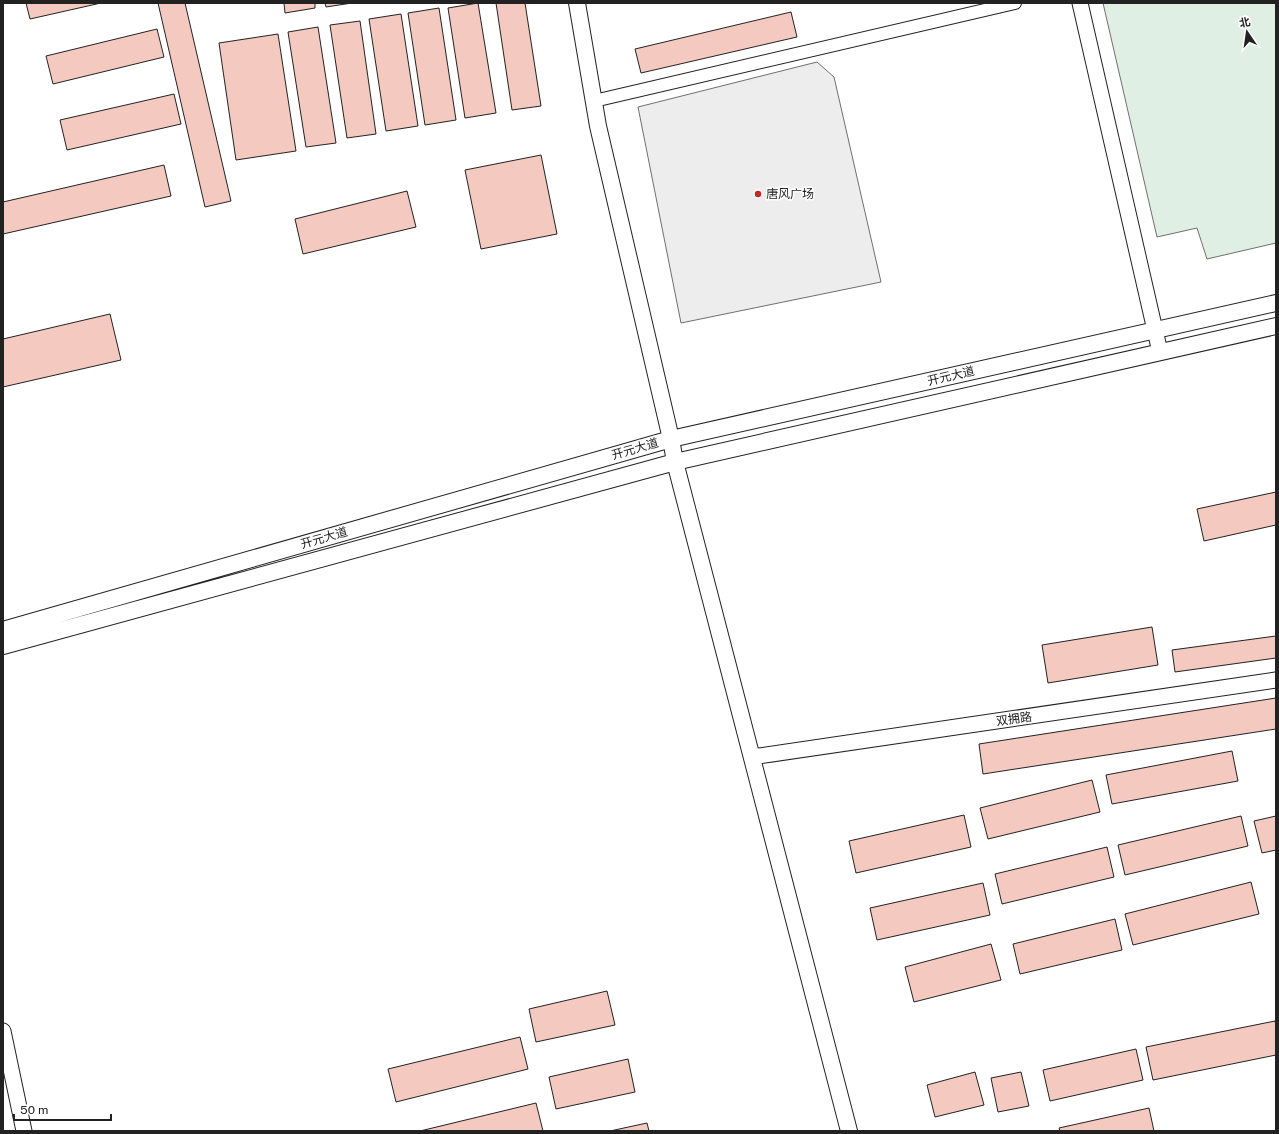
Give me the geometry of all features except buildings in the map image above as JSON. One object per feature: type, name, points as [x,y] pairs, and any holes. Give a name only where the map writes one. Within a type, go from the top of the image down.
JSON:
[{"type":"main road","points":[[577,3],[598,126],[671,439],[675,462],[849,1131]]},
{"type":"main road","name":"开元大道","points":[[3,630],[671,439],[1276,303]]},
{"type":"main road","name":"开元大道","points":[[3,646],[675,462],[1276,326]]},
{"type":"street","points":[[594,100],[1015,3]]},
{"type":"street","points":[[1080,3],[1160,352]]},
{"type":"street","name":"双拥路","points":[[752,757],[1276,680]]},
{"type":"street","points":[[3,1031],[24,1131]]},
{"type":"green space","points":[[1103,3],[1276,3],[1276,243],[1207,259],[1197,228],[1157,237]]},
{"type":"shaded area","name":"唐风广场","points":[[817,62],[834,77],[881,282],[681,323],[638,107]]},
{"type":"place","name":"唐风广场","points":[[758,194]]}]
